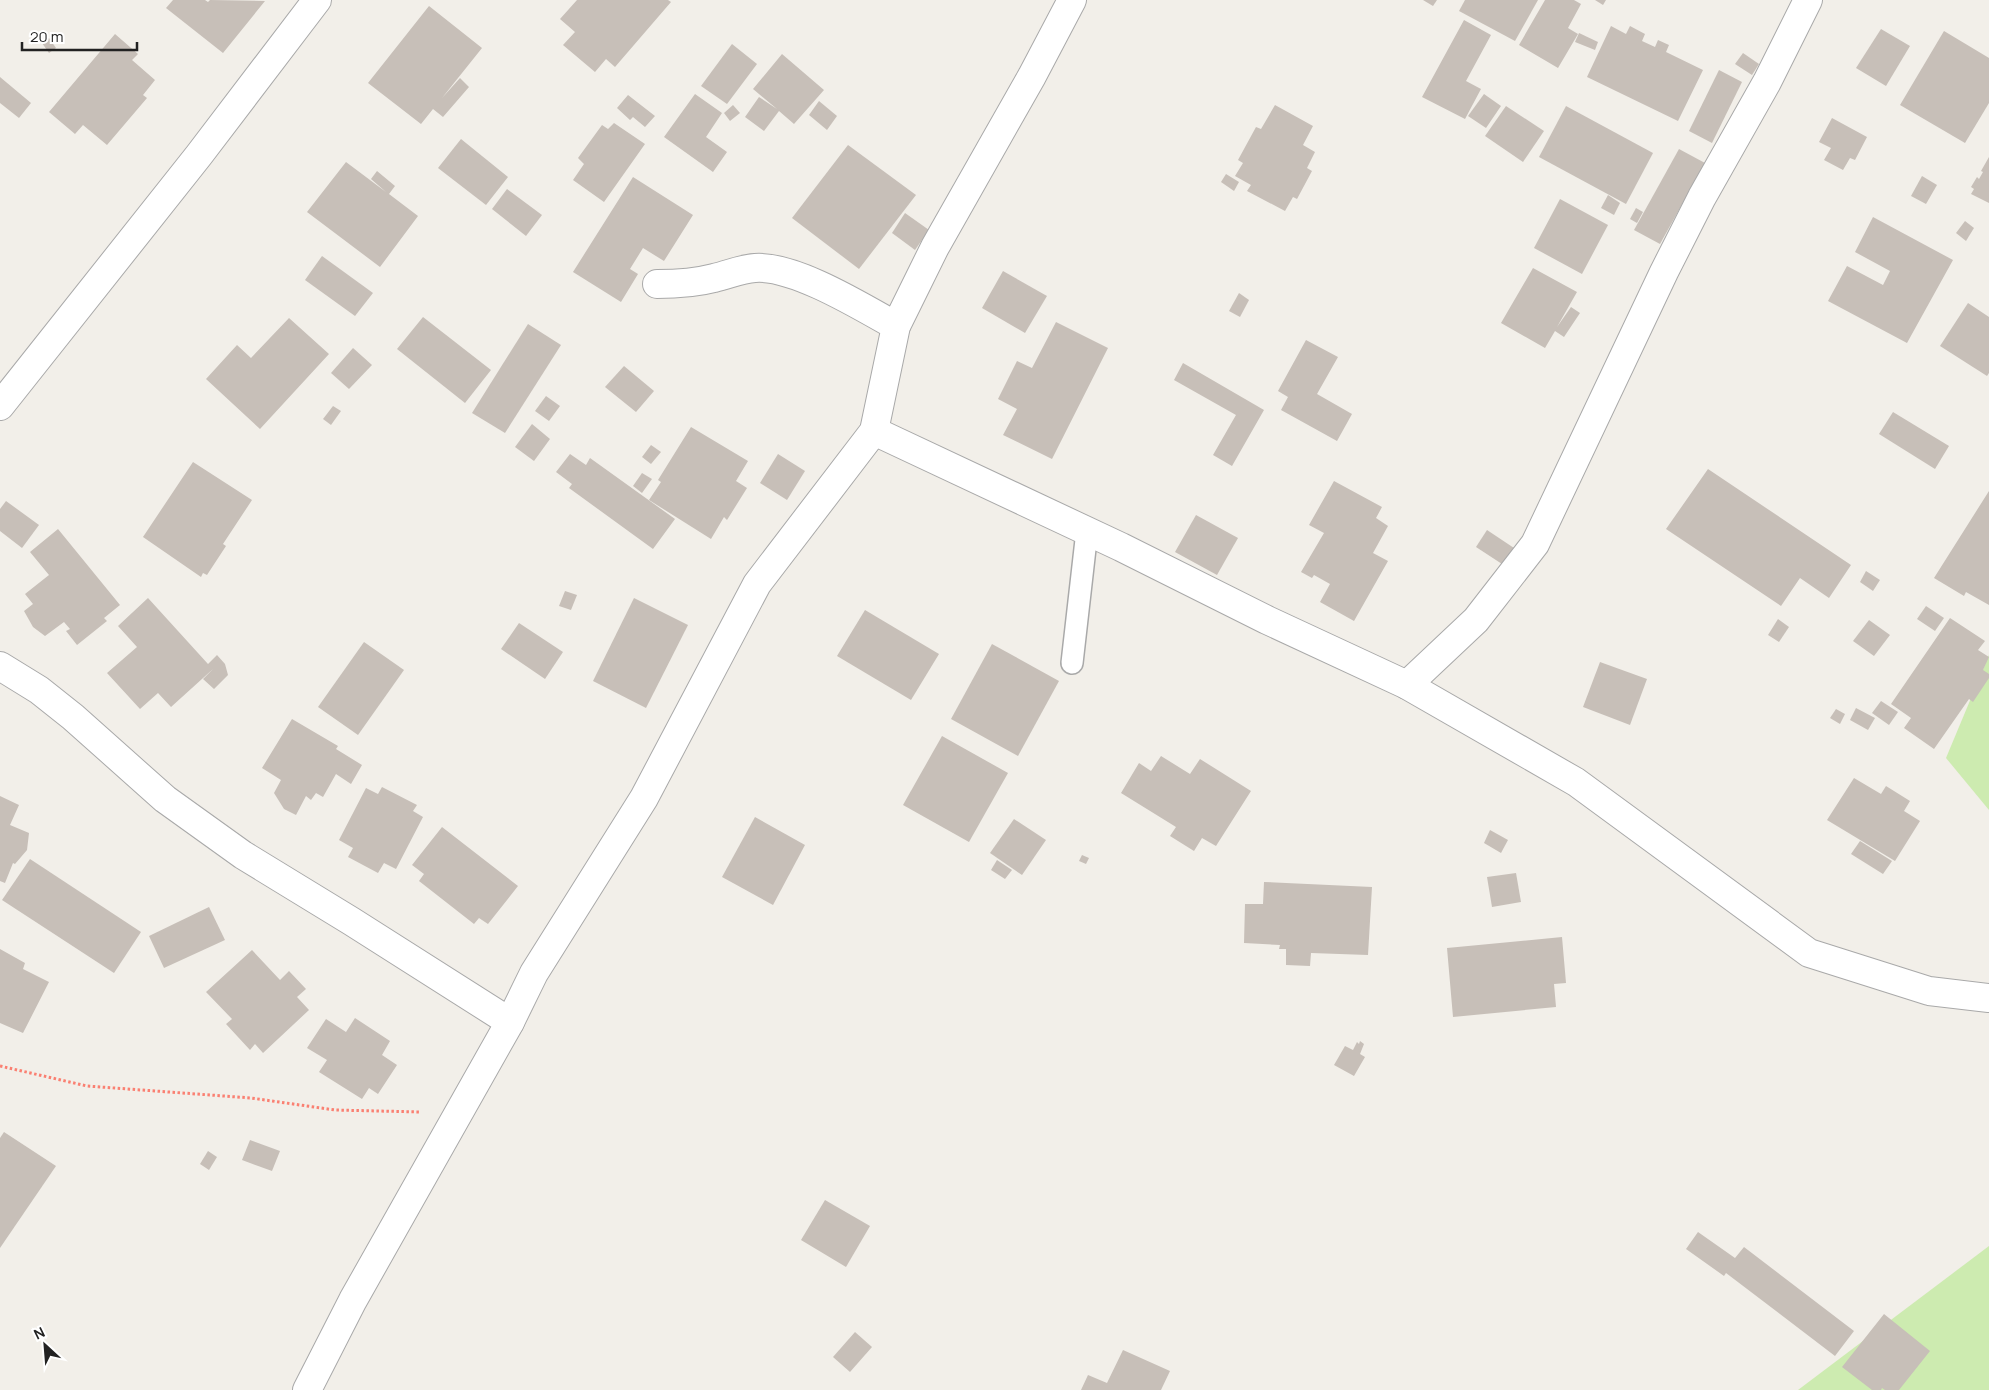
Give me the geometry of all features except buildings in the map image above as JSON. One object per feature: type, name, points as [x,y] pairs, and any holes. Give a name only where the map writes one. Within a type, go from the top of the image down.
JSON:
[{"type":"street","points":[[0,406],[199,155],[317,0]]},
{"type":"street","points":[[307,1390],[353,1300],[510,1022],[534,973],[644,798],[757,584],[874,431],[896,326],[935,248],[1032,76],[1072,0]]},
{"type":"street","points":[[1407,685],[1476,620],[1535,544],[1664,272],[1702,197],[1767,82],[1808,0]]},
{"type":"street","points":[[657,284],[683,285],[736,271],[758,268],[791,274],[834,292],[896,326]]},
{"type":"street","points":[[874,431],[1088,531],[1268,620],[1407,685],[1576,782],[1809,953],[1929,991],[1989,998]]},
{"type":"street","points":[[0,666],[39,690],[73,717],[165,799],[243,856],[352,921],[510,1022]]},
{"type":"lane","points":[[1072,663],[1088,531]]},
{"type":"path","points":[[0,1066],[87,1086],[252,1098],[335,1110],[459,1113]]},
{"type":"green space","points":[[1989,655],[1989,810],[1946,758]]},
{"type":"green space","points":[[1989,1246],[1989,1390],[1798,1390]]}]
